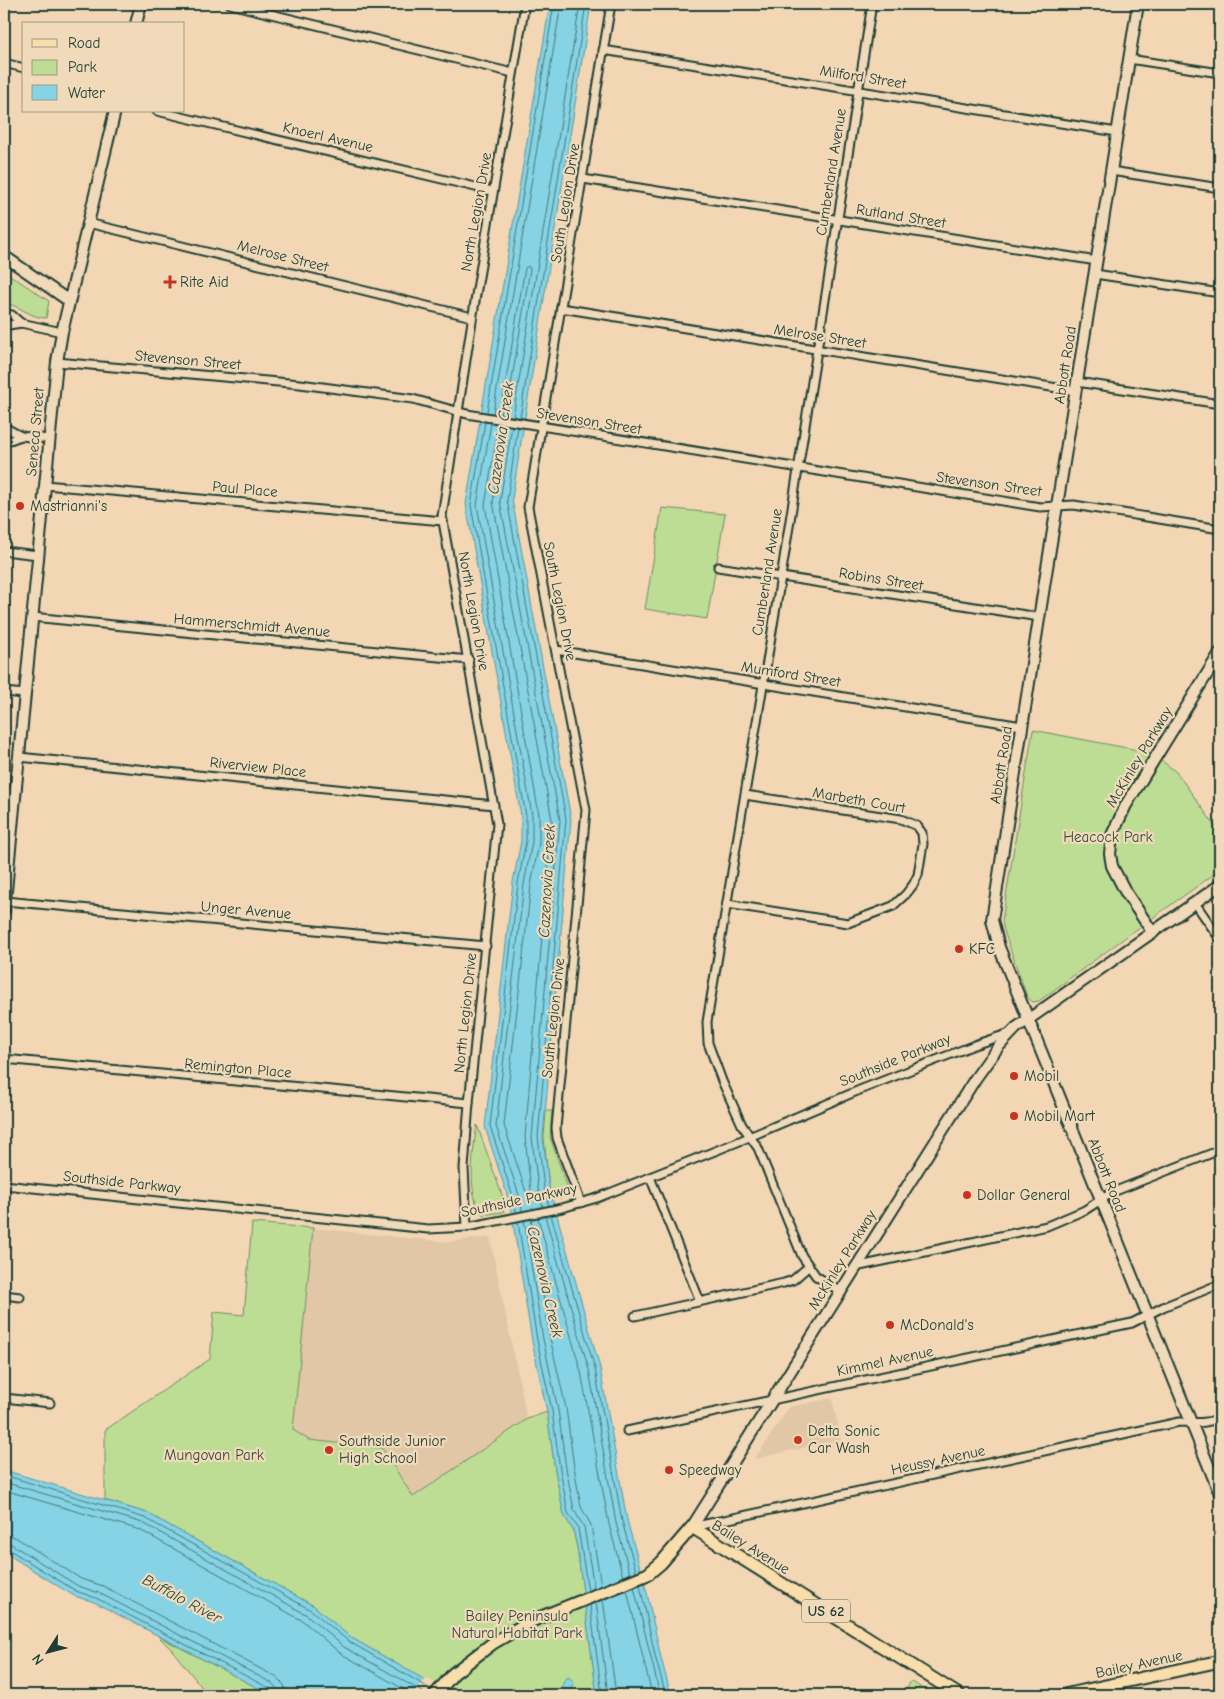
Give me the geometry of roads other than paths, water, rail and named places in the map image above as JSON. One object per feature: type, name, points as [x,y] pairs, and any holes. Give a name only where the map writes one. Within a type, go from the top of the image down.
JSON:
[{"type":"main road","name":"Bailey Avenue","points":[[434,1695],[454,1672],[493,1643],[529,1622],[648,1574],[661,1563],[692,1527],[959,1695]]},
{"type":"main road","name":"Bailey Avenue","points":[[1064,1695],[1220,1661]]},
{"type":"street","points":[[136,22],[141,4]]},
{"type":"street","points":[[230,4],[513,72]]},
{"type":"street","name":"North Legion Drive","points":[[467,1227],[464,1168],[497,824],[442,516],[492,191],[525,4]]},
{"type":"street","name":"South Legion Drive","points":[[581,1203],[557,1138],[556,1128],[586,810],[528,507],[538,427],[561,308],[611,4]]},
{"type":"street","name":"Cumberland Avenue","points":[[808,1267],[797,1246],[758,1148],[742,1125],[722,1081],[708,1043],[707,1022],[781,577],[872,4]]},
{"type":"street","name":"Abbott Road","points":[[1138,4],[992,920],[999,947],[1220,1494]]},
{"type":"street","name":"Milford Street","points":[[604,50],[1117,132]]},
{"type":"street","points":[[1129,59],[1220,73]]},
{"type":"street","points":[[4,63],[22,68]]},
{"type":"street","name":"Seneca Street","points":[[4,911],[8,828],[19,758],[57,362],[69,300],[115,112]]},
{"type":"street","name":"Knoerl Avenue","points":[[161,112],[492,191]]},
{"type":"street","points":[[1111,171],[1220,188]]},
{"type":"street","name":"Rutland Street","points":[[583,179],[1097,261]]},
{"type":"street","name":"Melrose Street","points":[[88,223],[472,316]]},
{"type":"street","points":[[4,256],[69,300]]},
{"type":"street","points":[[1095,274],[1220,293]]},
{"type":"street","name":"Melrose Street","points":[[561,308],[817,350],[1220,404]]},
{"type":"street","points":[[4,314],[12,315],[21,323]]},
{"type":"street","points":[[4,325],[21,323],[62,332]]},
{"type":"street","name":"Stevenson Street","points":[[57,362],[300,384],[413,399],[457,412],[538,427],[1040,508],[1074,505],[1220,529]]},
{"type":"street","points":[[4,429],[8,429],[21,436],[49,440]]},
{"type":"street","points":[[4,440],[21,436]]},
{"type":"street","name":"Paul Place","points":[[45,485],[443,521]]},
{"type":"street","points":[[4,552],[38,555]]},
{"type":"street","name":"Robins Street","points":[[718,567],[1039,617]]},
{"type":"street","name":"Hammerschmidt Avenue","points":[[32,617],[469,660]]},
{"type":"street","name":"Mumford Street","points":[[556,650],[1022,726]]},
{"type":"street","name":"McKinley Parkway","points":[[1153,933],[1125,891],[1112,866],[1110,854],[1112,835],[1126,806],[1220,653]]},
{"type":"street","points":[[4,692],[25,694]]},
{"type":"street","name":"Riverview Place","points":[[19,758],[494,805]]},
{"type":"street","name":"Marbeth Court","points":[[727,904],[848,923],[893,906],[906,894],[918,875],[924,844],[922,833],[917,826],[901,819],[745,794]]},
{"type":"street","points":[[1028,1020],[1220,885]]},
{"type":"street","name":"Unger Avenue","points":[[5,900],[486,946]]},
{"type":"street","points":[[1195,903],[1220,939]]},
{"type":"street","name":"McKinley Parkway","points":[[692,1527],[980,1070],[1010,1033],[1028,1020]]},
{"type":"street","name":"Southside Parkway","points":[[4,1185],[428,1229],[467,1227],[562,1208],[617,1191],[862,1090],[977,1044],[1010,1033]]},
{"type":"street","name":"Remington Place","points":[[4,1059],[469,1103]]},
{"type":"street","points":[[855,1267],[1047,1226],[1085,1210],[1113,1192],[1220,1150]]},
{"type":"street","points":[[650,1177],[700,1301]]},
{"type":"street","points":[[635,1316],[784,1283],[793,1280],[808,1267],[816,1276],[840,1291]]},
{"type":"street","name":"Kimmel Avenue","points":[[627,1431],[1132,1323],[1162,1307],[1220,1284]]},
{"type":"street","points":[[4,1295],[20,1297]]},
{"type":"street","points":[[4,1398],[50,1403]]},
{"type":"street","name":"Heussy Avenue","points":[[692,1527],[1179,1422],[1200,1424],[1220,1418]]},
{"type":"water","name":"Cazenovia Creek","points":[[550,4],[591,4],[512,499],[571,819],[543,1137],[549,1187],[600,1368],[627,1520],[647,1593],[671,1695],[597,1695],[577,1547],[573,1530],[564,1515],[555,1470],[547,1412],[532,1341],[510,1204],[485,1127],[513,882],[521,841],[521,816],[466,504]]},
{"type":"water","name":"Buffalo River","points":[[4,1470],[147,1513],[314,1606],[350,1637],[451,1695],[271,1695],[94,1602],[74,1596],[4,1552]]},
{"type":"water","points":[[569,1677],[574,1683],[570,1695],[558,1695],[565,1679]]},
{"type":"place","name":"Rite Aid","points":[[170,282]]},
{"type":"place","name":"Mastrianni's","points":[[20,506]]},
{"type":"place","name":"KFC","points":[[959,949]]},
{"type":"place","name":"Mobil","points":[[1014,1076]]},
{"type":"place","name":"Mobil Mart","points":[[1014,1116]]},
{"type":"place","name":"Dollar General","points":[[967,1195]]},
{"type":"place","name":"McDonald's","points":[[890,1325]]},
{"type":"place","name":"Delta Sonic Car Wash","points":[[798,1440]]},
{"type":"place","name":"Southside Junior High School","points":[[329,1450]]},
{"type":"place","name":"Speedway","points":[[669,1470]]},
{"type":"park label","name":"Heacock Park","points":[[1108,837]]},
{"type":"park label","name":"Mungovan Park","points":[[214,1455]]},
{"type":"park label","name":"Bailey Peninsula Natural Habitat Park","points":[[517,1624]]}]
